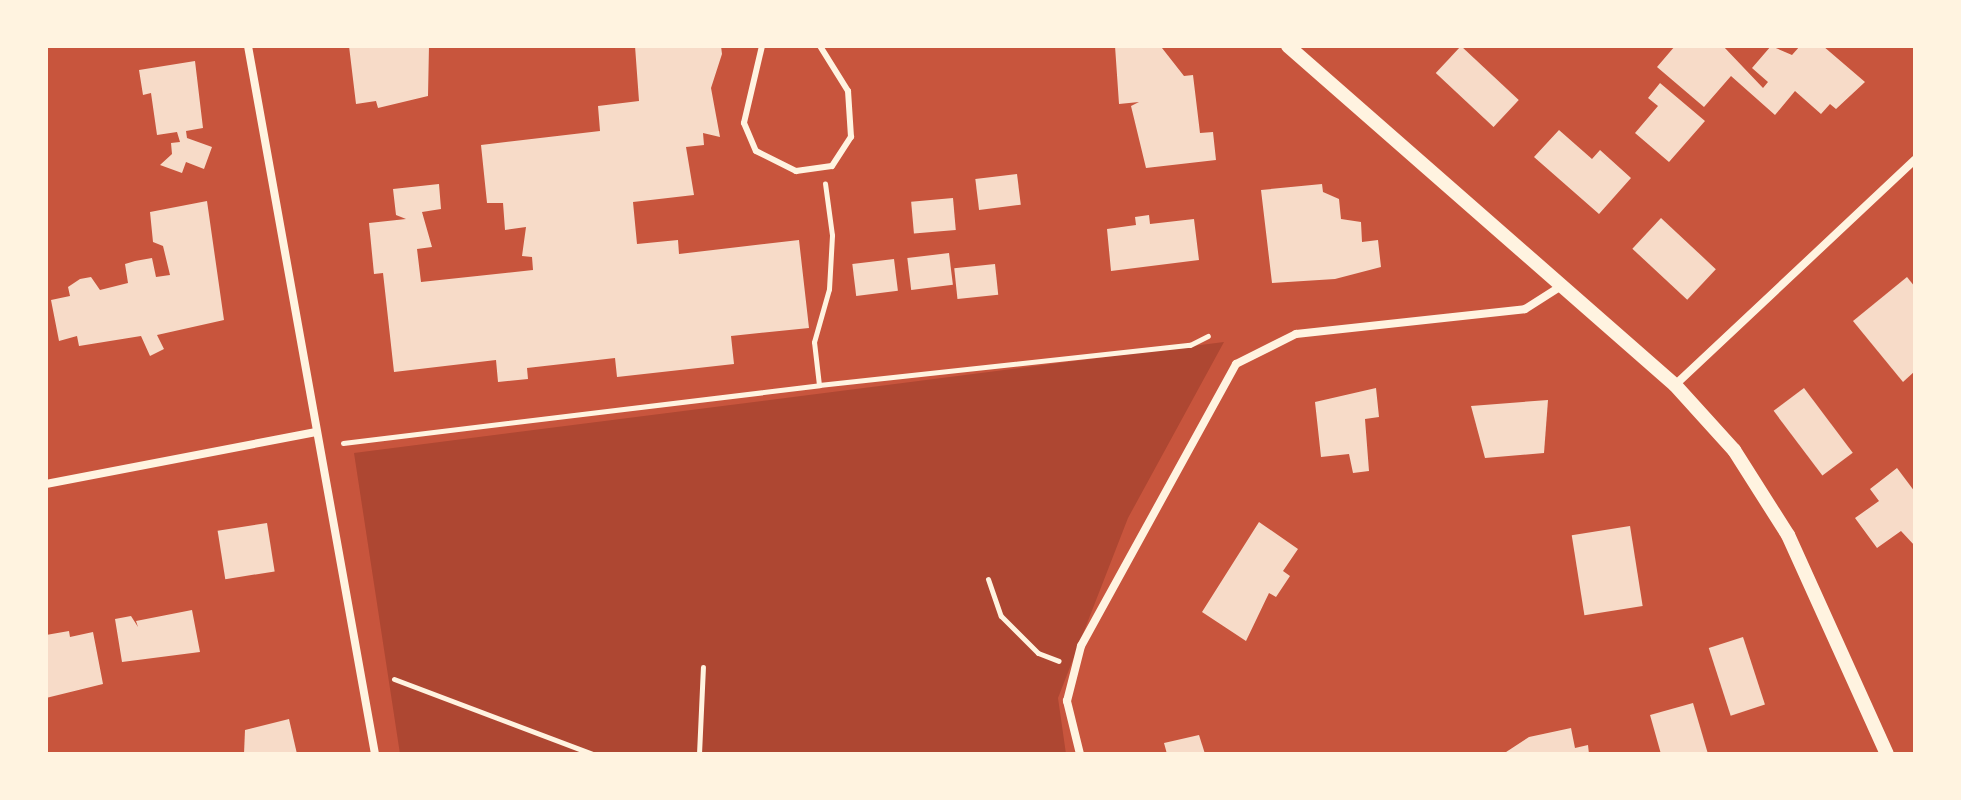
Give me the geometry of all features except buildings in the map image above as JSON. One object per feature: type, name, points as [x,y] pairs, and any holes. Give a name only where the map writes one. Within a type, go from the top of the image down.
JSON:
[{"type":"street","points":[[248,46],[375,754]]},
{"type":"street","points":[[1288,46],[1675,385],[1766,494],[1887,754]]},
{"type":"street","points":[[1675,385],[1915,160]]},
{"type":"street","points":[[1080,754],[1067,701],[1075,667],[1236,364],[1296,334],[1525,309],[1563,285]]},
{"type":"street","points":[[46,484],[316,432]]},
{"type":"lane","points":[[762,46],[744,105],[751,144],[782,168],[822,170],[847,148],[854,116],[820,46]]},
{"type":"path","points":[[819,385],[814,342],[829,289],[832,235],[822,170]]},
{"type":"path","points":[[343,443],[819,385],[1190,345],[1208,336]]},
{"type":"path","points":[[988,579],[1001,616],[1038,653],[1075,667]]},
{"type":"path","points":[[699,754],[703,667]]},
{"type":"path","points":[[394,679],[592,754]]},
{"type":"shaded area","points":[[1224,342],[1128,518],[1058,698],[1066,754],[400,754],[354,453]]}]
